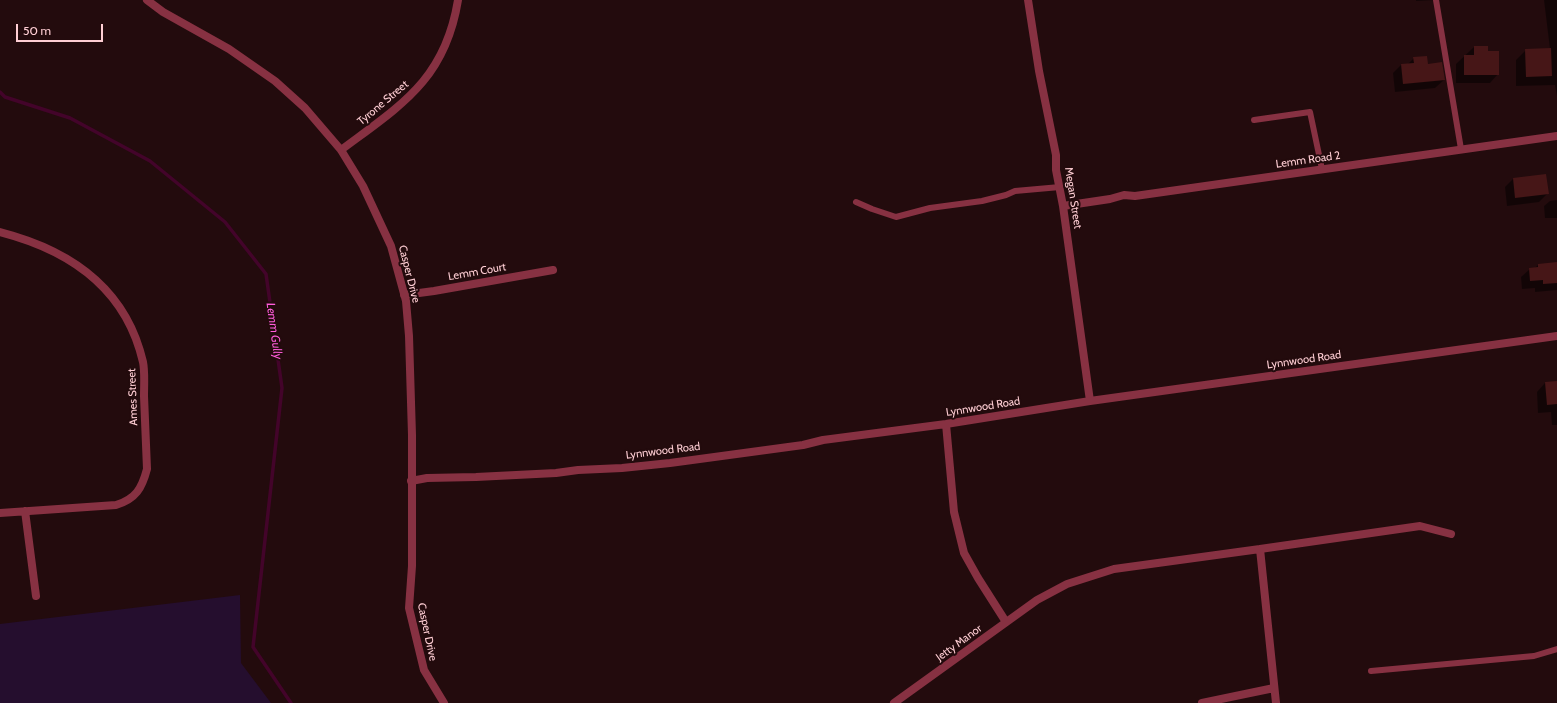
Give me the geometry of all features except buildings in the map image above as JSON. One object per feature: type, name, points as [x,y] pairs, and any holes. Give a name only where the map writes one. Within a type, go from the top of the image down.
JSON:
[{"type":"street","name":"Casper Drive","points":[[147,0],[163,12],[229,49],[275,81],[305,108],[341,150],[363,186],[391,246],[404,295],[409,336],[412,435],[412,566],[409,608],[424,670],[444,703]]},
{"type":"street","name":"Tyrone Street","points":[[341,150],[397,108],[428,76],[440,58],[455,21],[458,0]]},
{"type":"street","name":"Megan Street","points":[[1028,0],[1039,72],[1056,155],[1056,170],[1063,206],[1090,401]]},
{"type":"street","name":"Lemm Road 2","points":[[1063,206],[1110,199],[1124,195],[1135,196],[1557,136]]},
{"type":"street","name":"Ames Street","points":[[0,232],[34,243],[69,259],[107,290],[130,323],[143,364],[147,469],[144,482],[137,494],[127,502],[116,505],[0,513]]},
{"type":"street","name":"Lemm Court","points":[[404,295],[553,270]]},
{"type":"street","name":"Lynnwood Road","points":[[411,481],[427,478],[556,473],[670,463],[803,445],[823,440],[946,424],[1090,401],[1557,336]]},
{"type":"street","points":[[946,424],[954,512],[964,554],[1006,622]]},
{"type":"street","points":[[25,511],[36,596]]},
{"type":"street","name":"Jetty Manor","points":[[894,703],[1037,600],[1066,584],[1114,569],[1420,526],[1451,534]]},
{"type":"street","points":[[1260,549],[1276,703]]},
{"type":"street","points":[[1202,703],[1274,688]]},
{"type":"lane","points":[[1436,0],[1460,149]]},
{"type":"lane","points":[[1254,120],[1310,112],[1322,169]]},
{"type":"lane","points":[[856,202],[872,210],[896,217],[930,208],[982,201],[1006,195],[1015,191],[1060,187]]},
{"type":"lane","points":[[1371,671],[1534,656],[1557,649]]},
{"type":"shaded area","points":[[240,595],[241,663],[271,703],[0,703],[0,624]]},
{"type":"waterway","name":"Lemm Gully","points":[[0,92],[5,97],[70,118],[150,161],[225,222],[266,274],[282,388],[253,647],[291,703]]}]
